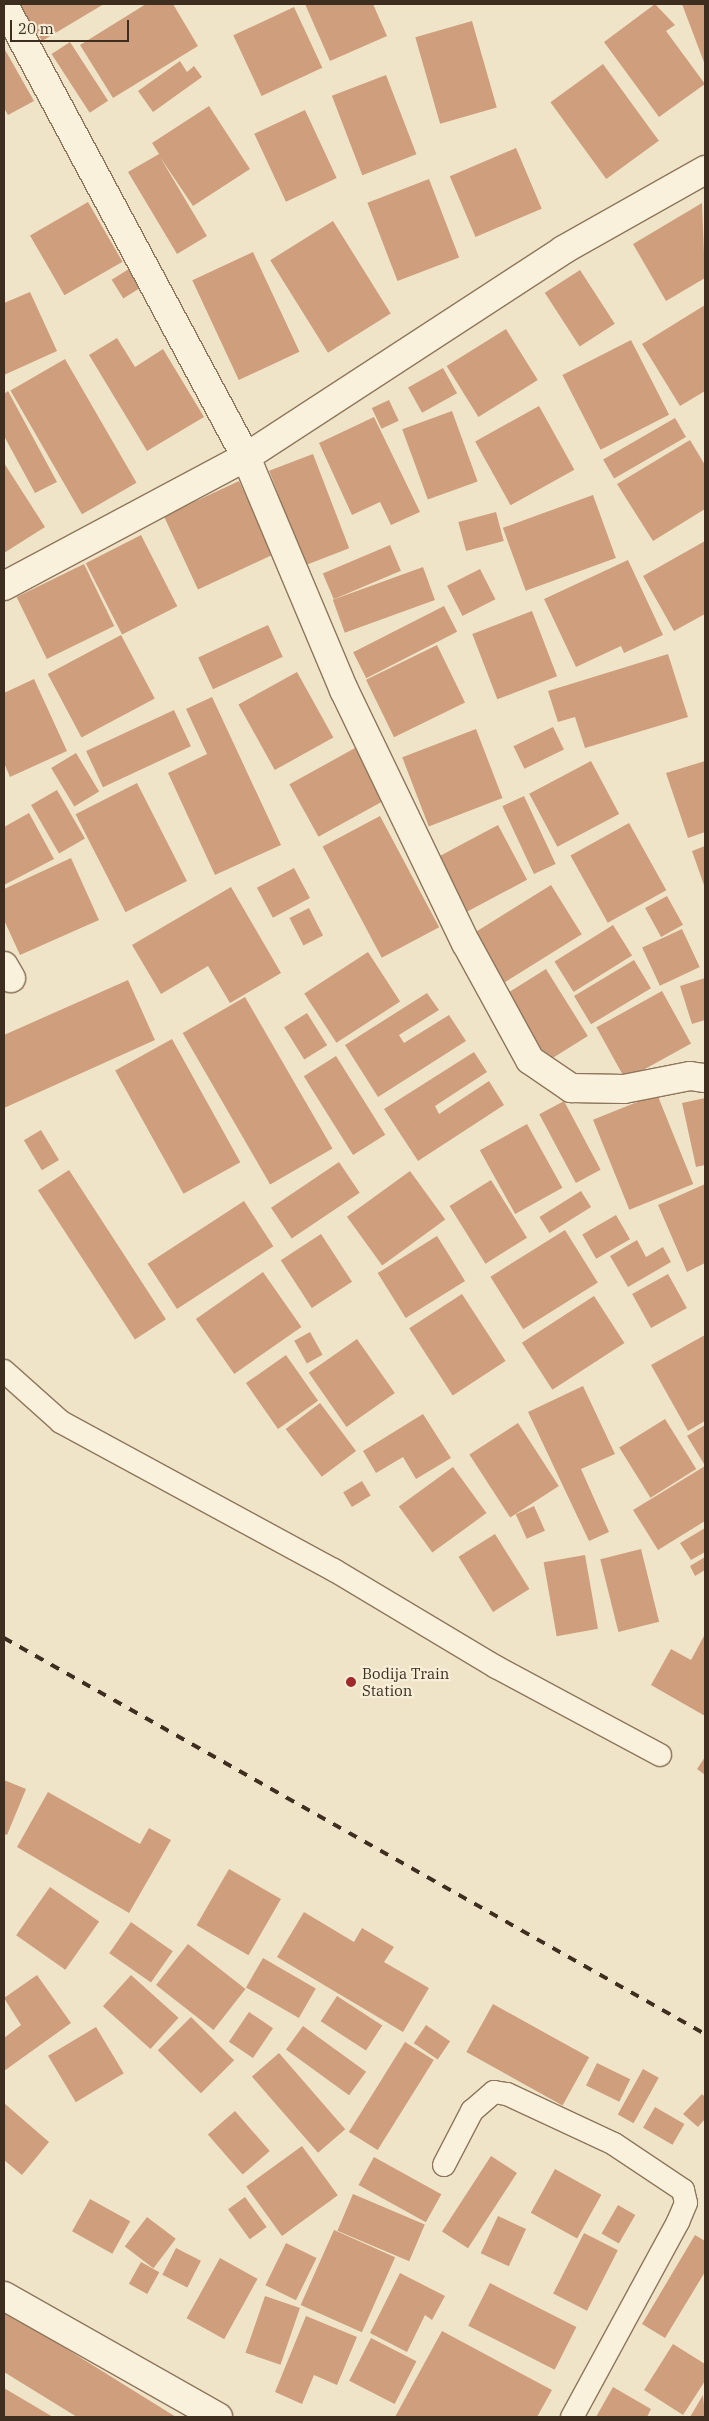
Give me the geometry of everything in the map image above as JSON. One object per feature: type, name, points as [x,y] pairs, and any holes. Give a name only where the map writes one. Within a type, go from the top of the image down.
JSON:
[{"type":"street","points":[[4,5],[246,457],[344,690],[466,943],[530,1060],[571,1088],[624,1089],[690,1076],[705,1078]]},
{"type":"street","points":[[4,586],[246,457],[563,250],[705,170]]},
{"type":"street","points":[[4,2296],[218,2417]]},
{"type":"lane","points":[[4,1371],[61,1422],[334,1570],[496,1668],[660,1755]]},
{"type":"lane","points":[[444,2165],[472,2111],[494,2092],[508,2094],[614,2144],[684,2190],[686,2202],[681,2215],[572,2417]]},
{"type":"building","points":[[19,4],[104,4],[42,41]]},
{"type":"building","points":[[146,4],[173,4],[198,46],[113,98],[80,45]]},
{"type":"building","points":[[305,4],[373,4],[387,36],[330,61]]},
{"type":"building","points":[[655,4],[675,25],[666,31],[705,84],[659,117],[604,42]]},
{"type":"building","points":[[682,4],[705,4],[705,65]]},
{"type":"building","points":[[294,7],[322,68],[262,96],[233,35]]},
{"type":"building","points":[[472,21],[497,108],[440,124],[415,37]]},
{"type":"building","points":[[70,42],[108,101],[90,113],[52,54]]},
{"type":"building","points":[[4,48],[34,101],[8,115],[4,108]]},
{"type":"building","points":[[180,61],[187,72],[194,66],[202,77],[153,112],[138,91]]},
{"type":"building","points":[[603,64],[659,141],[606,179],[550,102]]},
{"type":"building","points":[[386,75],[416,154],[362,175],[332,96]]},
{"type":"building","points":[[209,106],[250,169],[193,206],[160,157],[207,236],[177,254],[128,172],[159,154],[152,143]]},
{"type":"building","points":[[305,110],[337,178],[286,202],[254,134]]},
{"type":"building","points":[[516,148],[542,209],[476,237],[450,176]]},
{"type":"building","points":[[429,179],[459,257],[397,281],[367,203]]},
{"type":"building","points":[[88,202],[123,262],[64,295],[30,236]]},
{"type":"building","points":[[702,203],[705,278],[666,301],[633,244]]},
{"type":"building","points":[[333,221],[391,313],[328,353],[270,260]]},
{"type":"building","points":[[253,252],[299,352],[239,380],[192,280]]},
{"type":"building","points":[[132,267],[144,286],[123,298],[112,280]]},
{"type":"building","points":[[580,270],[615,324],[580,347],[545,293]]},
{"type":"building","points":[[30,292],[57,351],[4,375],[4,303]]},
{"type":"building","points":[[705,305],[705,391],[680,406],[642,344]]},
{"type":"building","points":[[506,329],[538,380],[478,417],[447,366]]},
{"type":"building","points":[[117,338],[135,367],[163,349],[204,417],[147,451],[89,355]]},
{"type":"building","points":[[631,340],[669,415],[601,450],[562,375]]},
{"type":"building","points":[[65,359],[137,483],[82,514],[10,390]]},
{"type":"building","points":[[443,368],[457,393],[422,413],[408,387]]},
{"type":"building","points":[[8,391],[57,482],[35,493],[4,436],[4,394]]},
{"type":"building","points":[[389,400],[399,421],[382,429],[372,408]]},
{"type":"building","points":[[539,406],[574,470],[511,505],[475,441]]},
{"type":"building","points":[[452,411],[478,481],[428,500],[402,429]]},
{"type":"building","points":[[374,417],[420,512],[391,525],[380,502],[352,515],[319,443]]},
{"type":"building","points":[[675,418],[686,437],[614,479],[603,460]]},
{"type":"building","points":[[690,440],[705,465],[705,509],[653,541],[617,484]]},
{"type":"building","points":[[313,454],[349,548],[305,565],[269,471]]},
{"type":"building","points":[[4,463],[45,527],[4,553]]},
{"type":"building","points":[[239,481],[273,554],[198,589],[164,516]]},
{"type":"building","points":[[593,495],[616,558],[526,591],[503,528]]},
{"type":"building","points":[[496,512],[504,541],[466,551],[458,522]]},
{"type":"building","points":[[141,535],[177,606],[122,634],[86,563]]},
{"type":"building","points":[[705,541],[705,614],[674,631],[643,576]]},
{"type":"building","points":[[390,545],[401,571],[334,599],[323,574]]},
{"type":"building","points":[[628,560],[663,635],[624,653],[621,646],[576,667],[544,599]]},
{"type":"building","points":[[84,564],[114,626],[47,659],[17,597]]},
{"type":"building","points":[[423,567],[435,600],[345,633],[333,600]]},
{"type":"building","points":[[480,569],[495,599],[462,616],[447,586]]},
{"type":"building","points":[[444,606],[457,632],[366,678],[353,652]]},
{"type":"building","points":[[532,611],[557,676],[497,699],[472,634]]},
{"type":"building","points":[[268,625],[283,657],[213,689],[198,658]]},
{"type":"building","points":[[121,635],[155,699],[82,738],[48,674]]},
{"type":"building","points":[[437,645],[465,703],[394,737],[366,680]]},
{"type":"building","points":[[668,654],[688,717],[585,748],[575,717],[558,722],[548,691]]},
{"type":"building","points":[[297,672],[333,738],[275,770],[238,704]]},
{"type":"building","points":[[34,679],[67,751],[10,777],[4,763],[4,693]]},
{"type":"building","points":[[212,697],[281,845],[215,875],[168,773],[207,754],[186,709]]},
{"type":"building","points":[[174,710],[191,746],[103,787],[86,751]]},
{"type":"building","points":[[553,727],[564,749],[524,769],[513,746]]},
{"type":"building","points":[[476,729],[503,798],[429,826],[402,757]]},
{"type":"building","points":[[355,748],[384,800],[318,837],[289,784]]},
{"type":"building","points":[[76,753],[99,792],[74,807],[51,768]]},
{"type":"building","points":[[591,761],[619,814],[557,847],[529,794]]},
{"type":"building","points":[[705,761],[705,832],[688,838],[666,773]]},
{"type":"building","points":[[137,783],[187,881],[125,912],[76,814]]},
{"type":"building","points":[[57,790],[85,838],[59,853],[31,805]]},
{"type":"building","points":[[524,796],[556,864],[534,874],[502,806]]},
{"type":"building","points":[[29,813],[54,859],[4,885],[4,827]]},
{"type":"building","points":[[380,816],[439,927],[382,958],[323,847]]},
{"type":"building","points":[[629,823],[666,890],[608,923],[570,855]]},
{"type":"building","points":[[498,825],[527,880],[460,915],[431,861]]},
{"type":"building","points":[[705,846],[705,888],[692,851]]},
{"type":"building","points":[[71,858],[99,920],[20,955],[4,920],[4,889]]},
{"type":"building","points":[[294,868],[310,898],[273,918],[257,888]]},
{"type":"building","points":[[551,885],[582,934],[501,985],[470,935]]},
{"type":"building","points":[[231,887],[281,973],[230,1003],[208,966],[161,994],[132,945]]},
{"type":"building","points":[[667,896],[683,925],[661,937],[645,908]]},
{"type":"building","points":[[309,908],[323,936],[303,946],[289,918]]},
{"type":"building","points":[[613,925],[632,956],[574,992],[554,962]]},
{"type":"building","points":[[682,929],[700,967],[660,986],[642,948]]},
{"type":"building","points":[[368,952],[400,1001],[336,1043],[304,993]]},
{"type":"building","points":[[634,960],[651,988],[591,1024],[574,996]]},
{"type":"building","points":[[546,969],[588,1036],[545,1062],[504,995]]},
{"type":"building","points":[[705,978],[705,1020],[692,1024],[680,986]]},
{"type":"building","points":[[128,980],[155,1040],[4,1108],[4,1035]]},
{"type":"building","points":[[662,991],[691,1043],[625,1080],[596,1027]]},
{"type":"building","points":[[427,993],[439,1010],[399,1035],[404,1043],[449,1015],[466,1041],[378,1097],[345,1045]]},
{"type":"building","points":[[245,997],[333,1149],[270,1185],[183,1033]]},
{"type":"building","points":[[307,1013],[327,1045],[304,1060],[284,1027]]},
{"type":"building","points":[[172,1039],[240,1162],[184,1194],[115,1071]]},
{"type":"building","points":[[474,1052],[487,1072],[435,1106],[439,1114],[489,1081],[504,1105],[418,1161],[384,1109]]},
{"type":"building","points":[[336,1056],[385,1135],[353,1155],[304,1076]]},
{"type":"building","points":[[657,1094],[693,1184],[629,1210],[593,1120]]},
{"type":"building","points":[[705,1098],[705,1165],[696,1167],[682,1103]]},
{"type":"building","points":[[564,1101],[601,1170],[576,1183],[539,1114]]},
{"type":"building","points":[[527,1124],[562,1188],[515,1214],[480,1150]]},
{"type":"building","points":[[41,1130],[59,1160],[42,1170],[24,1140]]},
{"type":"building","points":[[339,1162],[360,1193],[292,1239],[271,1208]]},
{"type":"building","points":[[69,1170],[166,1319],[135,1339],[38,1190]]},
{"type":"building","points":[[410,1171],[445,1220],[382,1265],[347,1217]]},
{"type":"building","points":[[491,1180],[527,1238],[485,1264],[449,1206]]},
{"type":"building","points":[[705,1184],[705,1263],[687,1272],[658,1205]]},
{"type":"building","points":[[581,1191],[591,1207],[550,1233],[539,1217]]},
{"type":"building","points":[[244,1201],[273,1246],[177,1309],[148,1264]]},
{"type":"building","points":[[616,1215],[630,1239],[596,1259],[582,1234]]},
{"type":"building","points":[[565,1230],[598,1283],[523,1329],[490,1277]]},
{"type":"building","points":[[321,1234],[352,1282],[312,1308],[281,1260]]},
{"type":"building","points":[[437,1236],[465,1281],[406,1318],[378,1273]]},
{"type":"building","points":[[637,1240],[646,1257],[663,1247],[671,1262],[628,1287],[610,1256]]},
{"type":"building","points":[[263,1272],[301,1327],[234,1374],[196,1319]]},
{"type":"building","points":[[668,1274],[687,1308],[651,1328],[632,1294]]},
{"type":"building","points":[[462,1294],[506,1361],[453,1395],[409,1328]]},
{"type":"building","points":[[594,1296],[624,1343],[552,1390],[522,1343]]},
{"type":"building","points":[[310,1332],[323,1355],[307,1363],[294,1341]]},
{"type":"building","points":[[705,1335],[705,1421],[688,1431],[651,1365]]},
{"type":"building","points":[[357,1339],[395,1393],[347,1427],[309,1373]]},
{"type":"building","points":[[286,1355],[318,1401],[278,1429],[246,1383]]},
{"type":"building","points":[[583,1386],[615,1454],[581,1469],[609,1532],[589,1541],[528,1412]]},
{"type":"building","points":[[320,1403],[356,1451],[322,1477],[286,1429]]},
{"type":"building","points":[[423,1414],[451,1458],[416,1479],[403,1457],[376,1473],[363,1451]]},
{"type":"building","points":[[665,1419],[696,1469],[650,1498],[619,1448]]},
{"type":"building","points":[[518,1423],[559,1486],[510,1517],[469,1455]]},
{"type":"building","points":[[705,1425],[705,1463],[704,1464],[687,1436]]},
{"type":"building","points":[[705,1466],[705,1521],[658,1550],[633,1510]]},
{"type":"building","points":[[453,1467],[487,1513],[432,1552],[399,1506]]},
{"type":"building","points":[[362,1481],[371,1496],[352,1507],[343,1492]]},
{"type":"building","points":[[534,1506],[545,1531],[527,1539],[516,1514]]},
{"type":"building","points":[[705,1528],[705,1552],[691,1560],[680,1543]]},
{"type":"building","points":[[495,1534],[529,1589],[493,1612],[459,1557]]},
{"type":"building","points":[[641,1549],[659,1622],[618,1632],[600,1559]]},
{"type":"building","points":[[585,1555],[598,1629],[557,1636],[544,1562]]},
{"type":"building","points":[[705,1557],[705,1570],[695,1576],[690,1566]]},
{"type":"building","points":[[705,1634],[705,1716],[651,1685],[671,1649],[691,1660]]},
{"type":"building","points":[[705,1757],[705,1775],[697,1769]]},
{"type":"building","points":[[4,1780],[26,1789],[7,1835],[4,1834]]},
{"type":"building","points":[[48,1792],[140,1844],[149,1828],[171,1840],[129,1913],[17,1847]]},
{"type":"building","points":[[229,1869],[281,1899],[248,1955],[196,1925]]},
{"type":"building","points":[[50,1887],[99,1921],[65,1970],[16,1935]]},
{"type":"building","points":[[304,1912],[354,1942],[362,1928],[394,1947],[384,1962],[429,1988],[403,2032],[277,1957]]},
{"type":"building","points":[[131,1922],[173,1951],[151,1982],[109,1953]]},
{"type":"building","points":[[188,1944],[246,1989],[214,2030],[156,1985]]},
{"type":"building","points":[[263,1958],[316,1988],[299,2018],[246,1987]]},
{"type":"building","points":[[37,1975],[71,2023],[4,2071],[4,2038],[21,2025],[4,1998]]},
{"type":"building","points":[[131,1975],[179,2018],[150,2049],[103,2006]]},
{"type":"building","points":[[337,1996],[382,2025],[366,2051],[321,2021]]},
{"type":"building","points":[[493,2004],[589,2057],[563,2105],[466,2052]]},
{"type":"building","points":[[249,2012],[273,2028],[253,2058],[229,2042]]},
{"type":"building","points":[[191,2017],[234,2060],[201,2093],[158,2050]]},
{"type":"building","points":[[426,2025],[450,2041],[438,2059],[414,2043]]},
{"type":"building","points":[[303,2026],[366,2072],[349,2095],[286,2049]]},
{"type":"building","points":[[96,2027],[124,2073],[76,2102],[48,2056]]},
{"type":"building","points":[[405,2042],[434,2060],[378,2150],[349,2132]]},
{"type":"building","points":[[279,2053],[345,2129],[318,2153],[252,2077]]},
{"type":"building","points":[[597,2063],[630,2079],[619,2102],[586,2085]]},
{"type":"building","points":[[643,2069],[659,2078],[634,2123],[618,2114]]},
{"type":"building","points":[[702,2094],[705,2097],[705,2119],[698,2127],[683,2114]]},
{"type":"building","points":[[4,2103],[49,2142],[22,2175],[4,2160]]},
{"type":"building","points":[[655,2107],[684,2124],[672,2145],[643,2128]]},
{"type":"building","points":[[235,2111],[270,2151],[243,2175],[208,2135]]},
{"type":"building","points":[[302,2146],[338,2195],[282,2236],[246,2187]]},
{"type":"building","points":[[491,2156],[517,2173],[468,2248],[442,2231]]},
{"type":"building","points":[[374,2157],[441,2194],[426,2222],[358,2185]]},
{"type":"building","points":[[555,2169],[601,2195],[577,2238],[531,2213]]},
{"type":"building","points":[[353,2194],[425,2224],[409,2261],[337,2231]]},
{"type":"building","points":[[245,2197],[267,2227],[250,2239],[228,2209]]},
{"type":"building","points":[[90,2199],[130,2221],[112,2254],[72,2231]]},
{"type":"building","points":[[618,2205],[635,2215],[619,2244],[601,2234]]},
{"type":"building","points":[[498,2216],[526,2229],[509,2266],[481,2253]]},
{"type":"building","points":[[147,2217],[176,2239],[153,2268],[125,2247]]},
{"type":"building","points":[[334,2230],[395,2257],[362,2332],[301,2305]]},
{"type":"building","points":[[584,2233],[618,2250],[587,2311],[553,2294]]},
{"type":"building","points":[[695,2235],[705,2241],[705,2272],[665,2338],[642,2324]]},
{"type":"building","points":[[286,2243],[317,2258],[296,2300],[265,2285]]},
{"type":"building","points":[[176,2248],[201,2261],[187,2287],[162,2275]]},
{"type":"building","points":[[220,2258],[258,2279],[224,2339],[187,2318]]},
{"type":"building","points":[[141,2262],[159,2272],[147,2294],[129,2284]]},
{"type":"building","points":[[400,2273],[445,2296],[432,2320],[425,2315],[407,2352],[370,2333]]},
{"type":"building","points":[[490,2283],[576,2327],[555,2370],[468,2326]]},
{"type":"building","points":[[265,2296],[300,2308],[280,2365],[245,2353]]},
{"type":"building","points":[[4,2310],[176,2417],[77,2417],[4,2372]]},
{"type":"building","points":[[306,2316],[357,2337],[337,2385],[314,2375],[302,2404],[275,2392]]},
{"type":"building","points":[[442,2331],[552,2390],[537,2417],[395,2417]]},
{"type":"building","points":[[371,2338],[416,2361],[395,2404],[349,2381]]},
{"type":"building","points":[[673,2344],[705,2364],[705,2381],[683,2415],[644,2390]]},
{"type":"building","points":[[613,2387],[651,2409],[647,2417],[596,2417]]},
{"type":"building","points":[[4,2388],[53,2417],[4,2417]]},
{"type":"building","points":[[703,2395],[705,2417],[690,2417]]},
{"type":"railway","points":[[4,1638],[705,2034]]},
{"type":"place","name":"Bodija Train Station","points":[[351,1682]]}]
